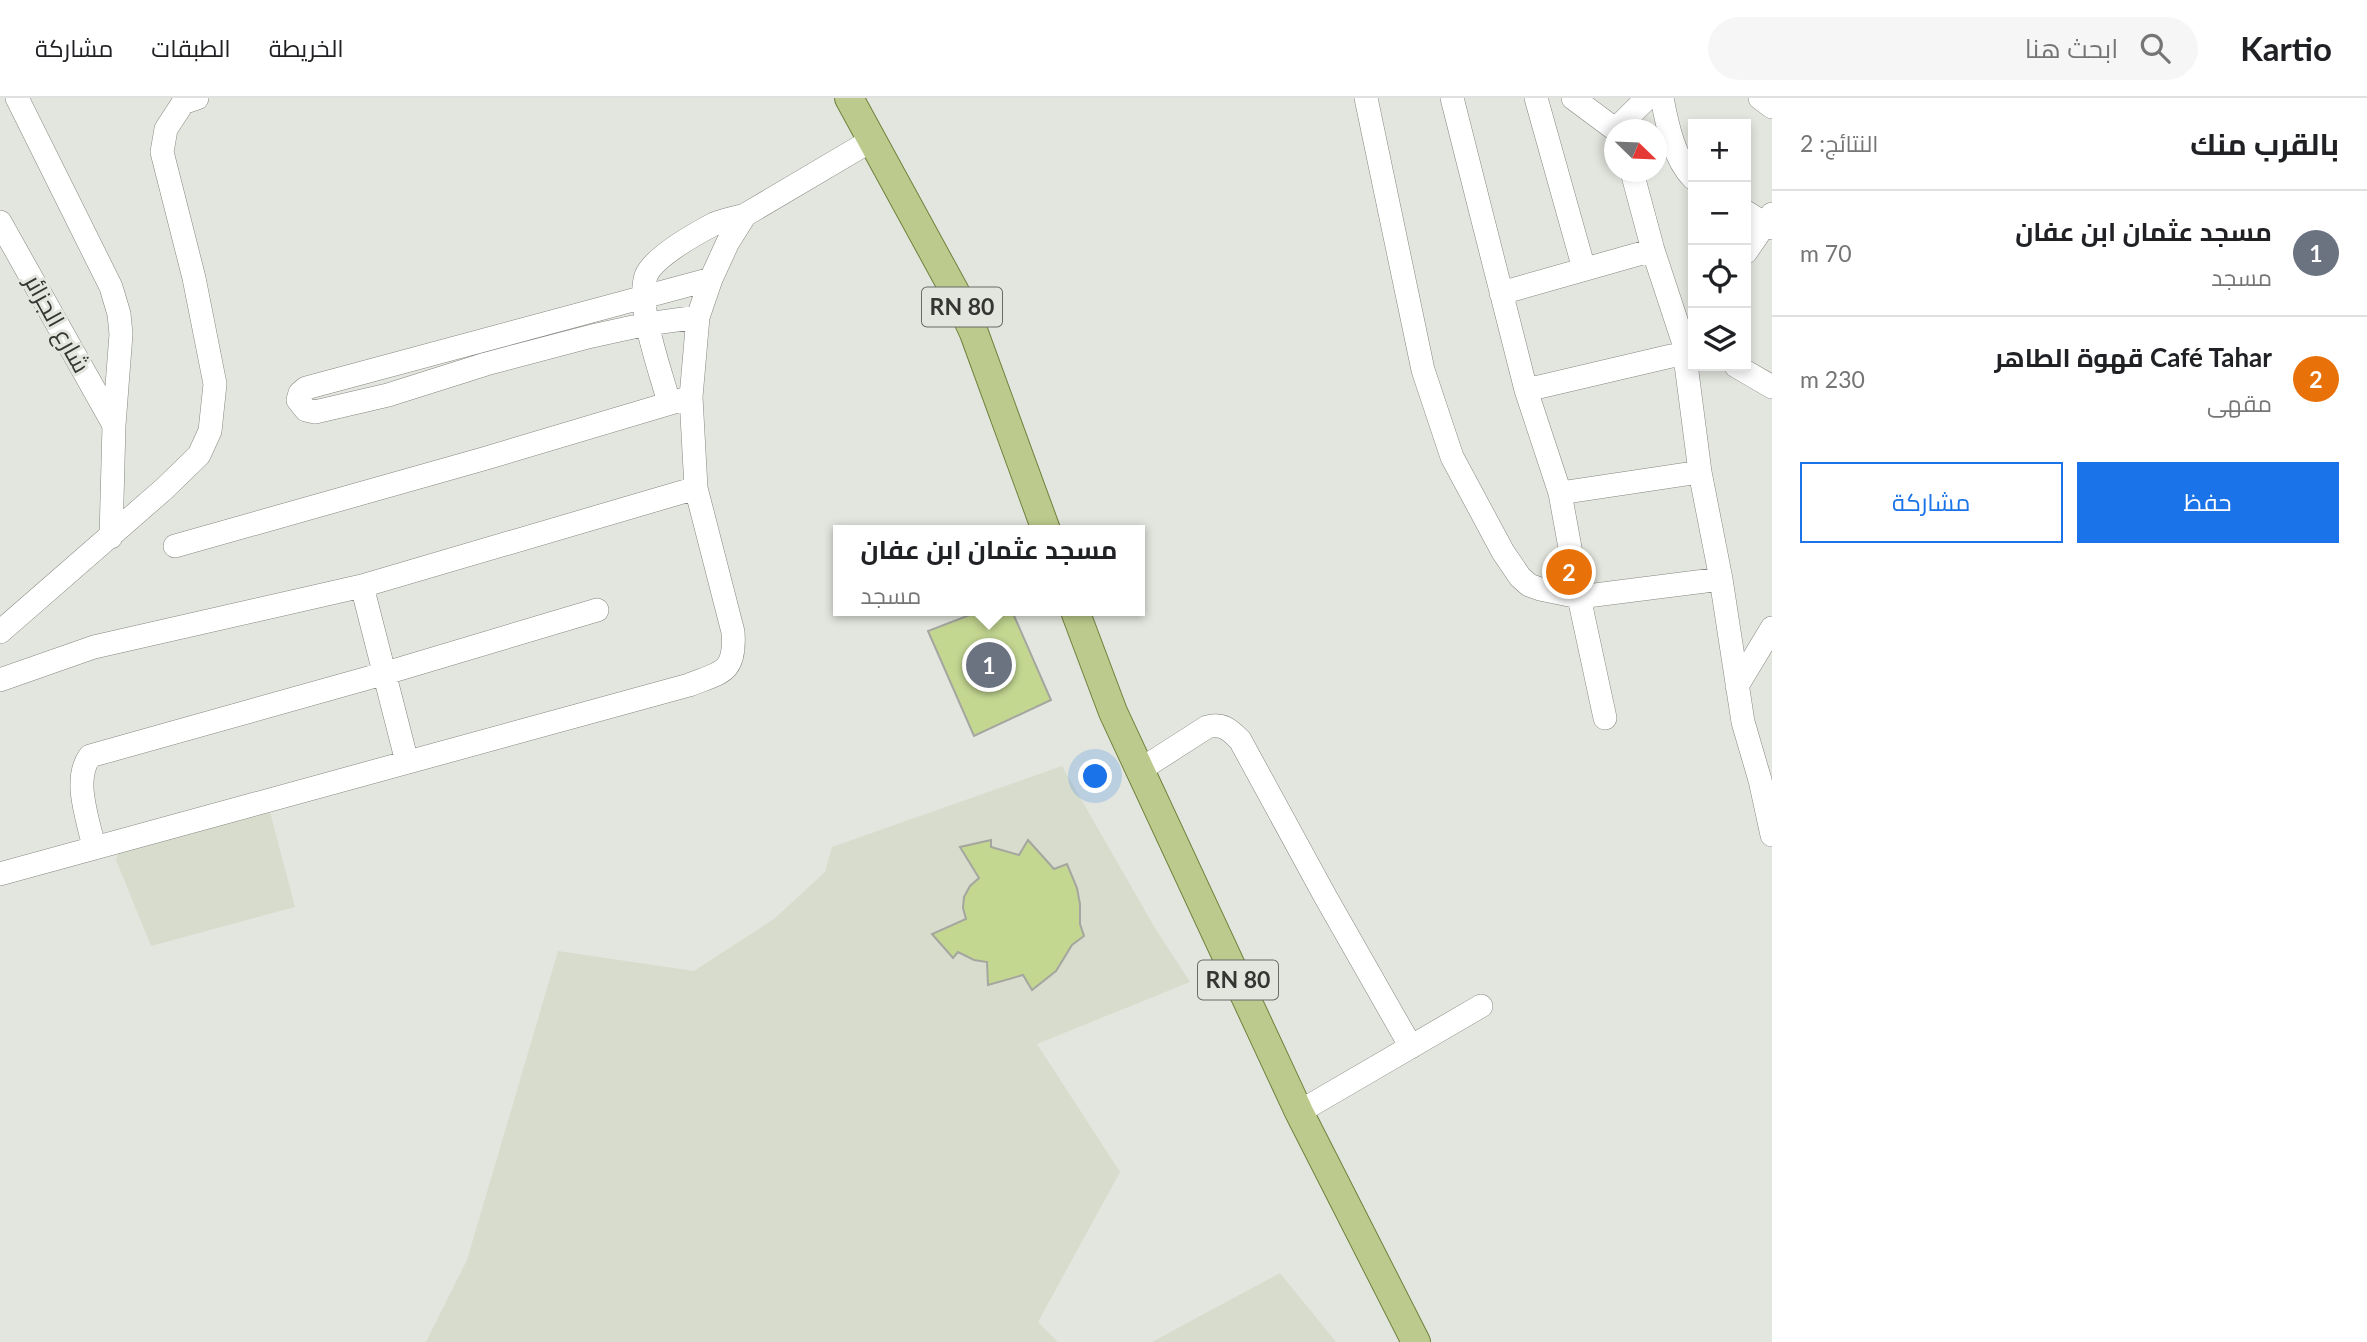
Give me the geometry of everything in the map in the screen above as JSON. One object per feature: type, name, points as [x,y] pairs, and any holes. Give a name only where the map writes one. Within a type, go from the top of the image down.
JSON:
[{"type":"main road","name":"RN 80","points":[[849,98],[955,292],[974,333],[1044,525]]},
{"type":"main road","name":"RN 80","points":[[1077,616],[1112,712],[1299,1112],[1416,1342]]},
{"type":"street","points":[[16,98],[111,287],[119,314],[121,334],[114,425],[111,537]]},
{"type":"street","points":[[0,632],[111,537],[199,455],[210,431],[215,384],[194,278],[162,152],[166,129],[184,103],[197,98]]},
{"type":"street","points":[[1366,98],[1423,370],[1452,457],[1503,552],[1520,577],[1529,585],[1540,589],[1579,597],[1721,579]]},
{"type":"street","points":[[1452,98],[1526,390],[1560,493],[1605,718]]},
{"type":"street","points":[[1536,98],[1584,269]]},
{"type":"street","points":[[1573,98],[1604,120]]},
{"type":"street","points":[[1626,119],[1647,98]]},
{"type":"street","points":[[1662,98],[1666,120],[1682,163],[1688,171]]},
{"type":"street","points":[[1760,98],[1772,107]]},
{"type":"street","points":[[0,874],[689,685],[725,670],[732,660],[733,632],[696,488],[680,400],[648,324],[644,296],[646,276],[654,264],[690,238],[717,223],[745,215],[872,140]]},
{"type":"street","points":[[1526,390],[1688,343],[1653,250],[1635,182]]},
{"type":"street","points":[[1751,214],[1770,222],[1751,246]]},
{"type":"street","points":[[680,400],[698,317],[710,279],[745,215]]},
{"type":"street","name":"شارع الجزائر","points":[[0,222],[114,425]]},
{"type":"street","points":[[1501,293],[1653,250]]},
{"type":"street","points":[[698,317],[648,324],[539,350],[388,395],[315,412],[306,410],[298,400],[300,393],[306,388],[710,279]]},
{"type":"street","points":[[413,360],[418,385]]},
{"type":"street","points":[[1691,371],[1700,472],[1721,579],[1743,722],[1766,779],[1772,835]]},
{"type":"street","points":[[1745,371],[1772,387]]},
{"type":"street","points":[[175,546],[680,400]]},
{"type":"street","points":[[1560,493],[1700,472]]},
{"type":"street","points":[[0,680],[94,647],[362,586],[696,488]]},
{"type":"street","points":[[362,586],[407,762]]},
{"type":"street","points":[[94,848],[82,773],[90,756],[386,673],[597,610]]},
{"type":"street","points":[[1737,686],[1771,631]]},
{"type":"street","points":[[1140,770],[1207,727],[1218,724],[1230,730],[1240,740],[1411,1046]]},
{"type":"street","points":[[1299,1112],[1481,1006]]},
{"type":"shaded area","points":[[1062,766],[1155,928],[1190,982],[1037,1044],[1120,1172],[1038,1322],[1058,1342],[426,1342],[467,1260],[558,951],[694,971],[774,919],[825,872],[832,847]]},
{"type":"shaded area","points":[[269,808],[295,907],[151,946],[116,860],[121,846]]},
{"type":"shaded area","points":[[1280,1273],[1336,1342],[1152,1342]]},
{"type":"building","points":[[967,616],[1014,616],[1051,700],[974,736],[928,631]]},
{"type":"building","points":[[991,840],[991,847],[1019,855],[1028,840],[1054,869],[1067,864],[1077,888],[1080,924],[1084,936],[1072,945],[1056,971],[1032,990],[1023,975],[988,985],[987,962],[974,960],[958,952],[953,958],[932,934],[966,919],[964,897],[970,886],[979,878],[960,847]]},
{"type":"place","name":"Café Tahar قهوة الطاهر","points":[[1569,572]]},
{"type":"place","name":"مسجد عثمان ابن عفان","points":[[989,665]]}]
